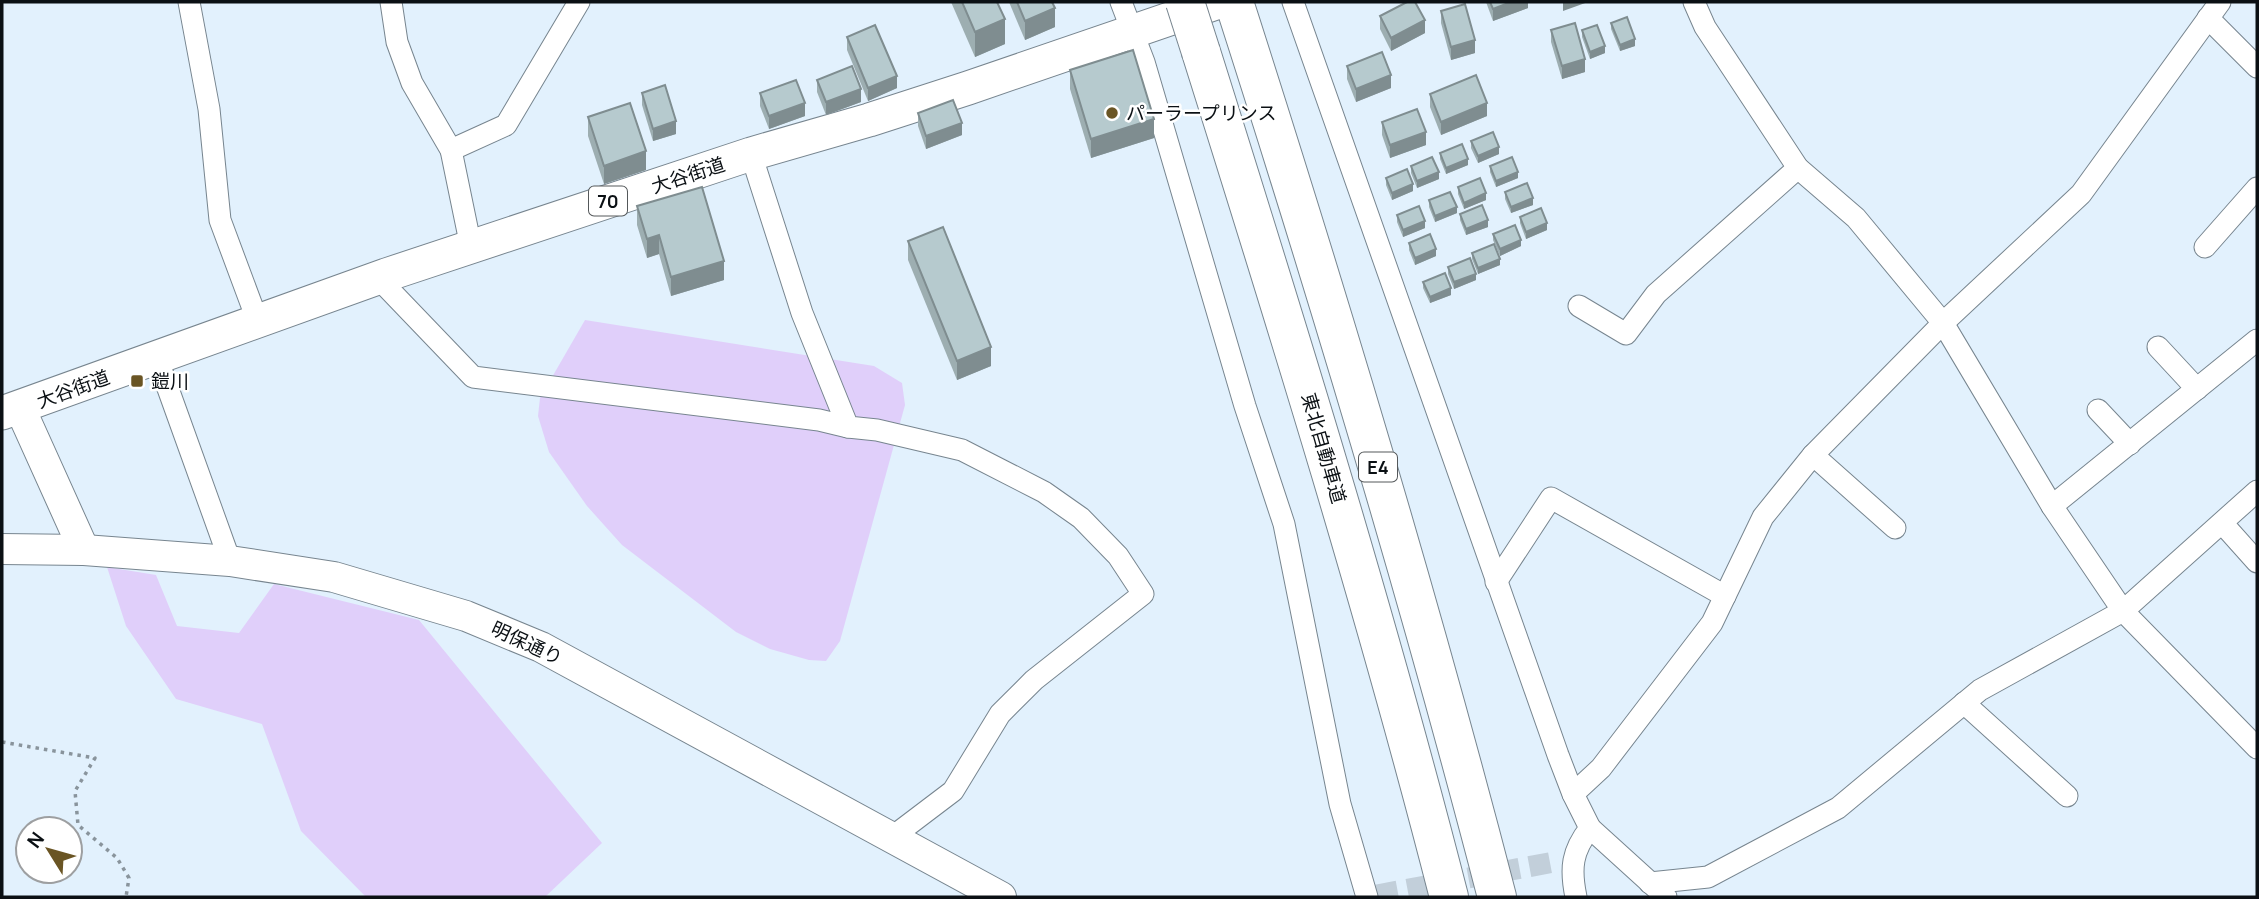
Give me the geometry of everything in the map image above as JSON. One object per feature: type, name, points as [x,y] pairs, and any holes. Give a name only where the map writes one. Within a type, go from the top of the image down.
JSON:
[{"type":"highway","name":"東北自動車道","points":[[1185,2],[1309,397],[1410,746],[1448,897]]},
{"type":"highway","name":"E4","points":[[1234,2],[1356,389],[1453,727],[1497,897]]},
{"type":"main road","name":"大谷街道","points":[[11,410],[378,278],[751,154],[869,120],[1126,17],[1219,2]]},
{"type":"street","points":[[188,2],[209,109],[220,220],[258,322]]},
{"type":"street","points":[[391,2],[397,42],[412,83],[451,150],[471,247]]},
{"type":"street","points":[[451,150],[506,125],[579,2]]},
{"type":"street","points":[[1293,2],[1573,794],[1590,828],[1666,897]]},
{"type":"street","points":[[1695,2],[1705,27],[1798,167],[1856,218],[1942,323],[2052,506],[2123,611],[2257,748]]},
{"type":"street","points":[[1573,794],[1601,768],[1712,623],[1763,517],[1813,455],[1942,323],[2081,194],[2214,10],[2257,67]]},
{"type":"street","points":[[1126,17],[1144,62],[1245,406],[1284,524],[1340,804],[1370,897]]},
{"type":"street","points":[[751,154],[802,313],[848,427]]},
{"type":"street","points":[[1579,306],[1626,334],[1656,293],[1798,167]]},
{"type":"street","points":[[2205,247],[2257,188]]},
{"type":"street","points":[[378,278],[473,377],[819,420],[877,430],[962,450],[1044,492],[1081,518],[1118,556],[1143,594],[1034,680],[1000,715],[953,791],[891,838]]},
{"type":"street","points":[[2052,506],[2257,340]]},
{"type":"street","points":[[2158,347],[2197,389]]},
{"type":"street","points":[[157,358],[230,561]]},
{"type":"street","points":[[11,410],[84,550]]},
{"type":"street","points":[[2098,410],[2130,444]]},
{"type":"street","points":[[1813,455],[1895,528]]},
{"type":"street","points":[[1650,883],[1708,877],[1838,808],[1980,690],[2123,611],[2257,491]]},
{"type":"street","points":[[1496,582],[1551,498],[1725,596]]},
{"type":"street","points":[[2223,524],[2257,562]]},
{"type":"street","name":"明保通り","points":[[2,549],[84,550],[230,561],[334,577],[466,616],[541,647],[1001,897]]},
{"type":"street","points":[[1964,703],[2067,796]]},
{"type":"street","points":[[1576,897],[1564,860],[1590,828]]},
{"type":"path","points":[[2,742],[95,758],[75,791],[78,825],[117,858],[129,877],[125,897]]},
{"type":"shaded area","points":[[585,320],[874,366],[902,383],[905,405],[840,641],[826,661],[809,660],[770,649],[736,632],[622,545],[587,506],[549,452],[538,416],[540,398]]},
{"type":"shaded area","points":[[107,567],[156,575],[177,626],[239,633],[274,584],[419,620],[602,843],[545,897],[366,897],[301,831],[262,724],[176,699],[126,626]]},
{"type":"building","points":[[962,2],[997,2],[1005,19],[975,32]]},
{"type":"building","points":[[1017,2],[1052,2],[1055,8],[1025,21]]},
{"type":"building","points":[[1407,2],[1415,2],[1425,20],[1391,38],[1380,16]]},
{"type":"building","points":[[1490,2],[1511,2],[1493,9]]},
{"type":"building","points":[[1465,4],[1475,40],[1451,47],[1441,11]]},
{"type":"building","points":[[1627,17],[1635,39],[1620,45],[1611,23]]},
{"type":"building","points":[[1575,23],[1585,59],[1562,66],[1551,30]]},
{"type":"building","points":[[875,25],[897,76],[868,88],[847,37]]},
{"type":"building","points":[[1597,25],[1605,46],[1590,52],[1582,30]]},
{"type":"building","name":"パーラープリンス","points":[[1133,50],[1154,119],[1091,139],[1070,70]]},
{"type":"building","points":[[1382,52],[1391,75],[1356,89],[1347,66]]},
{"type":"building","points":[[852,66],[861,89],[826,102],[817,80]]},
{"type":"building","points":[[1476,75],[1487,103],[1441,122],[1430,94]]},
{"type":"building","points":[[796,80],[805,103],[769,116],[760,93]]},
{"type":"building","points":[[665,85],[676,121],[653,129],[642,93]]},
{"type":"building","points":[[953,100],[962,123],[926,136],[918,113]]},
{"type":"building","points":[[630,103],[646,151],[604,166],[588,117]]},
{"type":"building","points":[[1417,109],[1426,132],[1390,145],[1382,122]]},
{"type":"building","points":[[1493,132],[1499,147],[1478,156],[1471,141]]},
{"type":"building","points":[[1462,144],[1468,159],[1446,168],[1440,153]]},
{"type":"building","points":[[1432,157],[1439,172],[1417,181],[1411,166]]},
{"type":"building","points":[[1512,157],[1518,172],[1496,181],[1490,166]]},
{"type":"building","points":[[1407,169],[1413,184],[1392,193],[1386,178]]},
{"type":"building","points":[[1480,178],[1486,193],[1464,203],[1458,187]]},
{"type":"building","points":[[1527,183],[1533,198],[1511,207],[1505,192]]},
{"type":"building","points":[[702,187],[724,261],[671,277],[659,235],[647,239],[637,206]]},
{"type":"building","points":[[1450,192],[1457,207],[1435,216],[1429,200]]},
{"type":"building","points":[[1482,205],[1488,220],[1466,229],[1460,214]]},
{"type":"building","points":[[1419,206],[1425,221],[1403,230],[1397,215]]},
{"type":"building","points":[[1541,208],[1547,223],[1526,232],[1520,217]]},
{"type":"building","points":[[1515,225],[1521,240],[1500,249],[1493,234]]},
{"type":"building","points":[[943,227],[991,347],[957,361],[908,241]]},
{"type":"building","points":[[1430,234],[1436,249],[1415,258],[1409,243]]},
{"type":"building","points":[[1494,244],[1500,259],[1478,268],[1472,253]]},
{"type":"building","points":[[1470,258],[1476,274],[1454,282],[1448,267]]},
{"type":"building","points":[[1445,273],[1451,288],[1430,297],[1423,282]]},
{"type":"tunnel","points":[[1377,895],[1554,862]]},
{"type":"place","name":"パーラープリンス","points":[[1112,113]]},
{"type":"place","name":"鎧川","points":[[137,381]]}]
